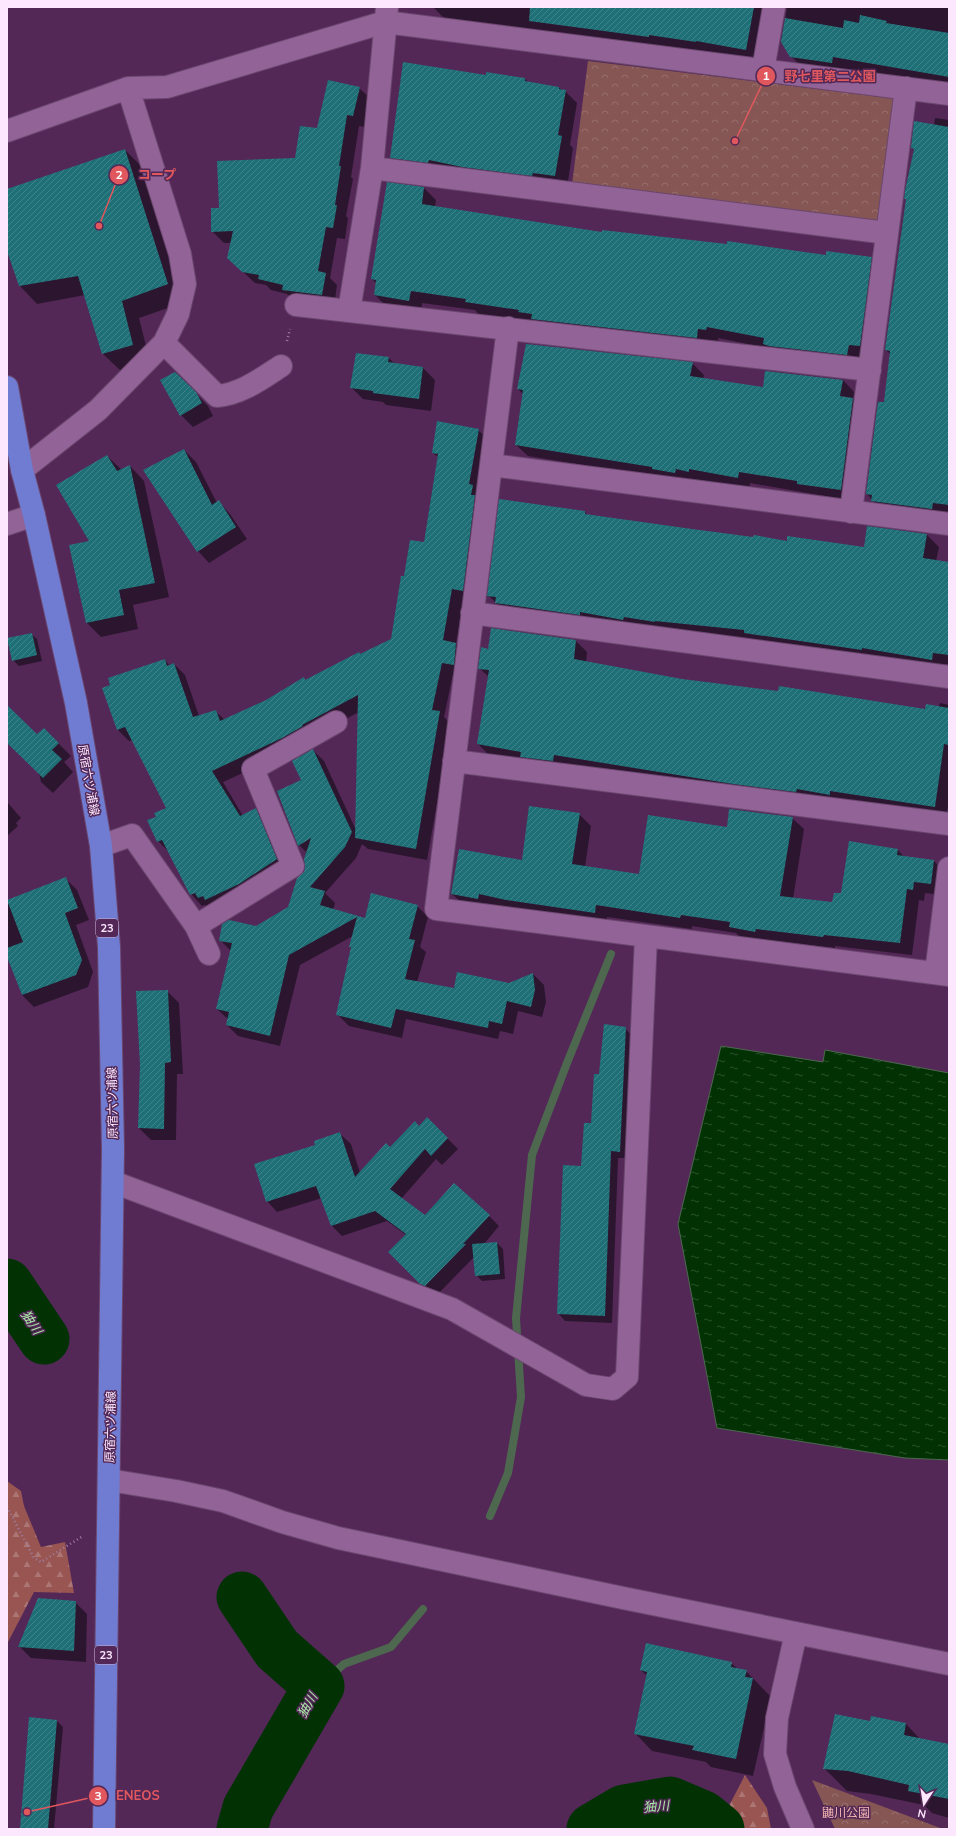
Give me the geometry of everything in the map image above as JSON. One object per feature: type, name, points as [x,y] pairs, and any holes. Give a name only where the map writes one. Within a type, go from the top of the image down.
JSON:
[{"type":"main road","name":"原宿六ツ浦線","points":[[7,387],[22,470],[34,515],[76,703],[101,846],[109,946],[113,1182],[104,1829]]},
{"type":"street","points":[[763,70],[774,7]]},
{"type":"street","points":[[349,310],[372,168],[386,14]]},
{"type":"street","points":[[7,131],[128,88],[167,87],[386,14],[763,70],[949,94]]},
{"type":"street","points":[[22,470],[98,410],[164,343],[178,314],[185,284],[180,254],[128,88]]},
{"type":"street","points":[[851,512],[906,88]]},
{"type":"street","points":[[372,168],[887,233]]},
{"type":"street","points":[[296,305],[870,370]]},
{"type":"street","points":[[508,328],[436,909],[942,974],[949,868]]},
{"type":"street","points":[[164,343],[217,396],[239,392],[281,366]]},
{"type":"street","points":[[491,465],[949,524]]},
{"type":"street","points":[[7,524],[34,515]]},
{"type":"street","points":[[472,613],[949,677]]},
{"type":"street","points":[[196,926],[293,866],[253,769],[336,722]]},
{"type":"street","points":[[454,761],[949,824]]},
{"type":"street","points":[[101,846],[132,834],[196,926],[209,954]]},
{"type":"street","points":[[113,1182],[452,1309],[586,1385],[613,1389],[626,1377],[646,936]]},
{"type":"street","points":[[109,1480],[176,1491],[223,1501],[282,1522],[338,1538],[949,1664]]},
{"type":"street","points":[[796,1633],[777,1718],[775,1754],[786,1787],[803,1829]]},
{"type":"path","points":[[281,366],[296,305]]},
{"type":"path","points":[[7,1507],[34,1558],[41,1562],[84,1536]]},
{"type":"green space","points":[[588,61],[898,99],[882,226],[572,184]]},
{"type":"green space","points":[[7,1481],[21,1491],[24,1506],[41,1547],[65,1542],[74,1593],[34,1592],[7,1644]]},
{"type":"green space","points":[[745,1775],[767,1808],[771,1829],[717,1829]]},
{"type":"green space","name":"鼬川公園","points":[[812,1780],[943,1829],[835,1829]]},
{"type":"green space","points":[[670,1817],[695,1829],[620,1829],[627,1825]]},
{"type":"water","points":[[721,1046],[823,1062],[825,1050],[949,1073],[949,1460],[905,1458],[717,1428],[678,1224]]},
{"type":"building","points":[[530,7],[754,7],[746,50],[696,41],[649,35],[649,37],[529,21]]},
{"type":"building","points":[[860,15],[887,21],[886,23],[949,33],[949,77],[833,57],[832,63],[790,57],[781,42],[785,18],[843,28],[844,20],[859,23]]},
{"type":"building","points":[[403,62],[486,75],[486,72],[525,78],[525,81],[559,87],[559,89],[566,90],[558,135],[562,136],[555,176],[533,173],[532,176],[462,167],[429,160],[428,163],[390,158]]},
{"type":"building","points":[[328,80],[360,87],[353,116],[347,115],[339,166],[341,166],[333,228],[326,227],[318,271],[326,273],[322,295],[282,290],[283,285],[258,279],[259,275],[242,272],[227,258],[233,231],[211,232],[211,208],[219,208],[217,161],[295,158],[300,126],[317,128]]},
{"type":"building","points":[[914,121],[949,127],[949,505],[933,503],[932,509],[871,501],[872,495],[866,494],[878,402],[884,402],[890,351],[885,350],[906,199],[904,199],[905,191],[914,149],[911,148]]},
{"type":"building","points":[[125,149],[168,284],[122,301],[133,345],[102,354],[78,276],[19,286],[7,251],[7,189]]},
{"type":"building","points":[[387,182],[424,187],[422,204],[602,232],[602,230],[727,244],[727,241],[826,255],[826,251],[872,257],[860,346],[849,345],[847,355],[769,346],[763,344],[764,338],[707,327],[706,330],[698,329],[697,338],[531,319],[532,314],[518,312],[519,310],[465,302],[466,299],[411,291],[409,301],[374,295],[376,280],[371,279]]},
{"type":"building","points":[[526,344],[693,362],[690,376],[763,387],[765,371],[843,380],[840,396],[853,398],[841,490],[797,484],[797,481],[739,472],[738,478],[689,469],[689,472],[676,469],[675,473],[652,469],[652,467],[515,445],[523,390],[517,389]]},
{"type":"building","points":[[356,353],[389,357],[388,362],[423,367],[419,399],[373,393],[373,391],[350,388]]},
{"type":"building","points":[[175,372],[196,392],[202,403],[180,416],[160,380]]},
{"type":"building","points":[[437,421],[479,429],[469,484],[473,485],[471,495],[475,495],[463,591],[452,589],[443,640],[456,643],[454,665],[442,663],[432,710],[440,711],[416,849],[355,838],[358,695],[302,725],[303,726],[282,738],[212,771],[240,816],[256,808],[277,859],[239,884],[205,900],[203,896],[198,898],[195,893],[190,895],[162,840],[157,842],[147,820],[156,817],[154,813],[166,808],[125,727],[117,730],[102,688],[110,685],[108,678],[165,659],[167,666],[174,663],[193,717],[216,710],[220,721],[266,700],[304,677],[305,680],[359,652],[360,654],[391,639],[401,576],[404,576],[410,540],[424,542],[438,454],[432,453]]},
{"type":"building","points":[[184,449],[212,505],[219,500],[236,527],[197,552],[143,470]]},
{"type":"building","points":[[107,455],[117,471],[130,465],[155,583],[119,590],[124,615],[86,623],[69,545],[89,541],[56,485]]},
{"type":"building","points":[[499,499],[585,511],[585,514],[753,537],[754,535],[787,541],[787,536],[864,547],[867,526],[927,534],[923,558],[949,562],[949,655],[933,653],[932,660],[862,648],[862,650],[744,633],[744,630],[655,622],[624,617],[623,620],[580,612],[580,615],[495,603],[496,597],[487,596]]},
{"type":"building","points":[[491,628],[576,640],[574,659],[682,679],[778,691],[779,686],[925,709],[926,704],[949,708],[949,745],[944,744],[935,807],[830,791],[830,795],[797,789],[796,792],[733,784],[554,755],[553,761],[520,757],[521,752],[477,744],[489,670],[478,669],[481,647],[488,649]]},
{"type":"building","points":[[32,633],[37,655],[12,661],[7,638]]},
{"type":"building","points":[[7,705],[37,734],[44,728],[59,743],[52,750],[62,759],[43,778],[7,743]]},
{"type":"building","points":[[313,749],[352,832],[345,847],[310,887],[325,891],[320,905],[365,918],[371,893],[418,905],[409,939],[415,940],[405,979],[454,988],[457,972],[509,983],[533,973],[535,990],[531,1007],[507,1001],[502,1024],[489,1021],[488,1028],[396,1009],[391,1028],[336,1015],[351,947],[349,947],[357,917],[289,955],[270,1036],[226,1025],[229,1012],[216,1009],[232,943],[219,941],[222,924],[229,920],[256,926],[288,907],[297,878],[304,872],[304,859],[311,838],[298,846],[277,791],[301,780],[292,761]]},
{"type":"building","points":[[529,806],[580,813],[572,864],[639,874],[648,815],[727,827],[729,809],[793,817],[780,896],[832,902],[834,893],[841,893],[849,841],[898,849],[897,855],[934,860],[931,884],[914,882],[913,890],[907,889],[900,943],[824,935],[823,937],[756,929],[755,932],[729,927],[730,922],[681,915],[680,918],[596,905],[595,913],[506,900],[479,894],[478,899],[451,894],[459,849],[522,860]]},
{"type":"building","points":[[66,877],[78,908],[65,913],[82,960],[76,975],[22,995],[7,957],[7,948],[23,942],[7,900]]},
{"type":"building","points":[[168,990],[171,1062],[165,1063],[164,1129],[138,1128],[140,1065],[136,991]]},
{"type":"building","points":[[604,1024],[626,1027],[620,1152],[611,1151],[605,1316],[557,1314],[563,1165],[581,1166],[584,1123],[591,1123],[594,1074],[599,1074]]},
{"type":"building","points":[[427,1117],[448,1138],[431,1156],[425,1149],[390,1189],[425,1215],[454,1183],[490,1215],[463,1244],[466,1244],[425,1286],[420,1284],[388,1252],[406,1234],[375,1211],[331,1226],[316,1186],[266,1202],[254,1164],[315,1145],[314,1141],[340,1132],[355,1177],[386,1143],[390,1147],[415,1121],[419,1126]]},
{"type":"building","points":[[497,1242],[500,1274],[475,1276],[472,1244]]},
{"type":"building","points":[[38,1598],[76,1601],[74,1651],[18,1647]]},
{"type":"building","points":[[646,1643],[732,1662],[731,1667],[747,1670],[745,1677],[753,1678],[736,1759],[692,1750],[694,1746],[634,1734],[647,1672],[640,1670]]},
{"type":"building","points":[[835,1714],[870,1721],[871,1716],[906,1723],[904,1735],[949,1744],[949,1799],[908,1791],[909,1785],[848,1771],[823,1769]]},
{"type":"building","points":[[29,1717],[57,1720],[48,1829],[20,1829]]},
{"type":"waterway","points":[[490,1516],[508,1473],[521,1397],[516,1318],[532,1155],[611,954]]},
{"type":"waterway","name":"㹨川","points":[[7,1284],[44,1339]]},
{"type":"waterway","name":"㹨川","points":[[242,1597],[277,1649],[319,1686],[248,1808],[242,1829]]},
{"type":"waterway","points":[[319,1686],[344,1664],[391,1647],[423,1609]]},
{"type":"waterway","name":"㹨川","points":[[592,1829],[624,1810],[670,1802],[703,1816],[719,1829]]},
{"type":"place","name":"野七里第二公園","points":[[735,141]]},
{"type":"place","name":"コープ","points":[[99,226]]},
{"type":"place","name":"ENEOS","points":[[27,1812]]}]
